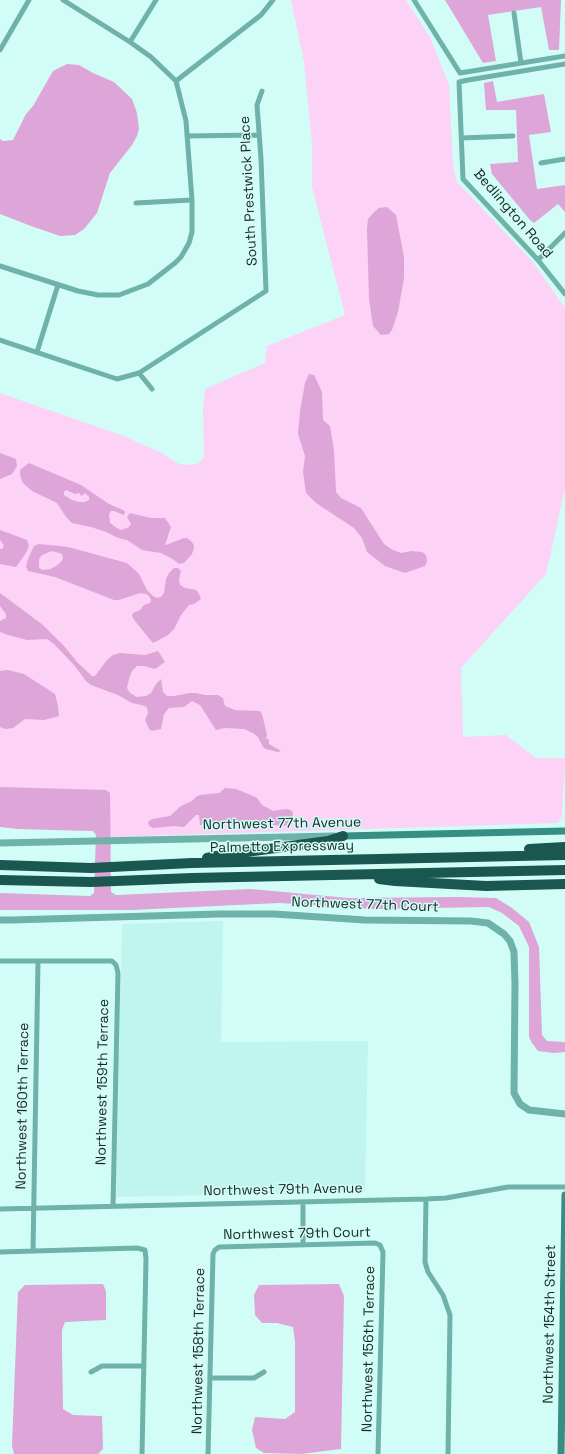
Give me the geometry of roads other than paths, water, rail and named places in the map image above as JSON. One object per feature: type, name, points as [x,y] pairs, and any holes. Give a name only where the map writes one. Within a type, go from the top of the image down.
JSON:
[{"type":"highway","points":[[192,863],[216,856],[328,841],[343,836]]},
{"type":"highway","points":[[554,852],[565,847]]},
{"type":"highway","name":"Palmetto Expressway","points":[[0,865],[91,868],[192,863],[440,858],[554,852],[565,855]]},
{"type":"highway","name":"Palmetto Expressway","points":[[0,880],[91,882],[565,870]]},
{"type":"highway","points":[[356,875],[395,881],[486,886],[565,884]]},
{"type":"main road","name":"Northwest 77th Avenue","points":[[343,836],[565,831]]},
{"type":"main road","name":"Northwest 154th Street","points":[[561,1454],[565,1195]]},
{"type":"street","points":[[0,50],[29,0]]},
{"type":"street","points":[[0,266],[58,285],[98,295],[119,295],[148,284],[175,263],[181,257],[189,243],[192,232],[192,200],[186,121],[176,81],[155,61],[130,42],[63,0]]},
{"type":"street","points":[[130,42],[156,0]]},
{"type":"street","points":[[176,81],[261,16],[273,0]]},
{"type":"street","points":[[414,0],[460,73],[565,56]]},
{"type":"street","points":[[514,13],[521,63]]},
{"type":"street","name":"Bedlington Road","points":[[565,64],[459,82],[463,178],[538,260],[565,294]]},
{"type":"street","name":"South Prestwick Place","points":[[138,373],[266,291],[257,105],[262,91]]},
{"type":"street","points":[[187,136],[258,135]]},
{"type":"street","points":[[461,138],[513,136]]},
{"type":"street","points":[[541,163],[565,158]]},
{"type":"street","points":[[136,203],[192,200]]},
{"type":"street","points":[[538,260],[565,233]]},
{"type":"street","points":[[37,352],[58,285]]},
{"type":"street","points":[[0,340],[117,379],[138,373],[152,389]]},
{"type":"street","name":"Northwest 77th Avenue","points":[[0,843],[343,836]]},
{"type":"street","name":"Northwest 77th Court","points":[[0,920],[219,914],[274,914],[365,920],[471,921],[488,923],[504,934],[510,941],[514,952],[516,1000],[514,1093],[520,1104],[529,1110],[565,1114]]},
{"type":"street","points":[[0,961],[38,962]]},
{"type":"street","name":"Northwest 159th Terrace","points":[[38,962],[112,961],[116,965],[118,973],[113,1206]]},
{"type":"street","name":"Northwest 160th Terrace","points":[[33,1251],[38,962]]},
{"type":"street","name":"Northwest 79th Avenue","points":[[0,1209],[426,1199],[446,1198],[508,1187],[565,1187]]},
{"type":"street","points":[[426,1199],[425,1262],[428,1272],[446,1300],[450,1315],[448,1454]]},
{"type":"street","points":[[303,1202],[303,1244]]},
{"type":"street","name":"Northwest 79th Court","points":[[215,1250],[218,1247],[303,1244],[374,1243],[380,1245]]},
{"type":"street","name":"Northwest 156th Terrace","points":[[378,1454],[383,1252],[380,1245]]},
{"type":"street","points":[[0,1252],[137,1248],[145,1250],[142,1454]]},
{"type":"street","name":"Northwest 158th Terrace","points":[[208,1454],[213,1254],[215,1250]]},
{"type":"street","points":[[91,1372],[102,1366],[144,1366]]},
{"type":"street","points":[[211,1378],[254,1378],[264,1372]]}]
